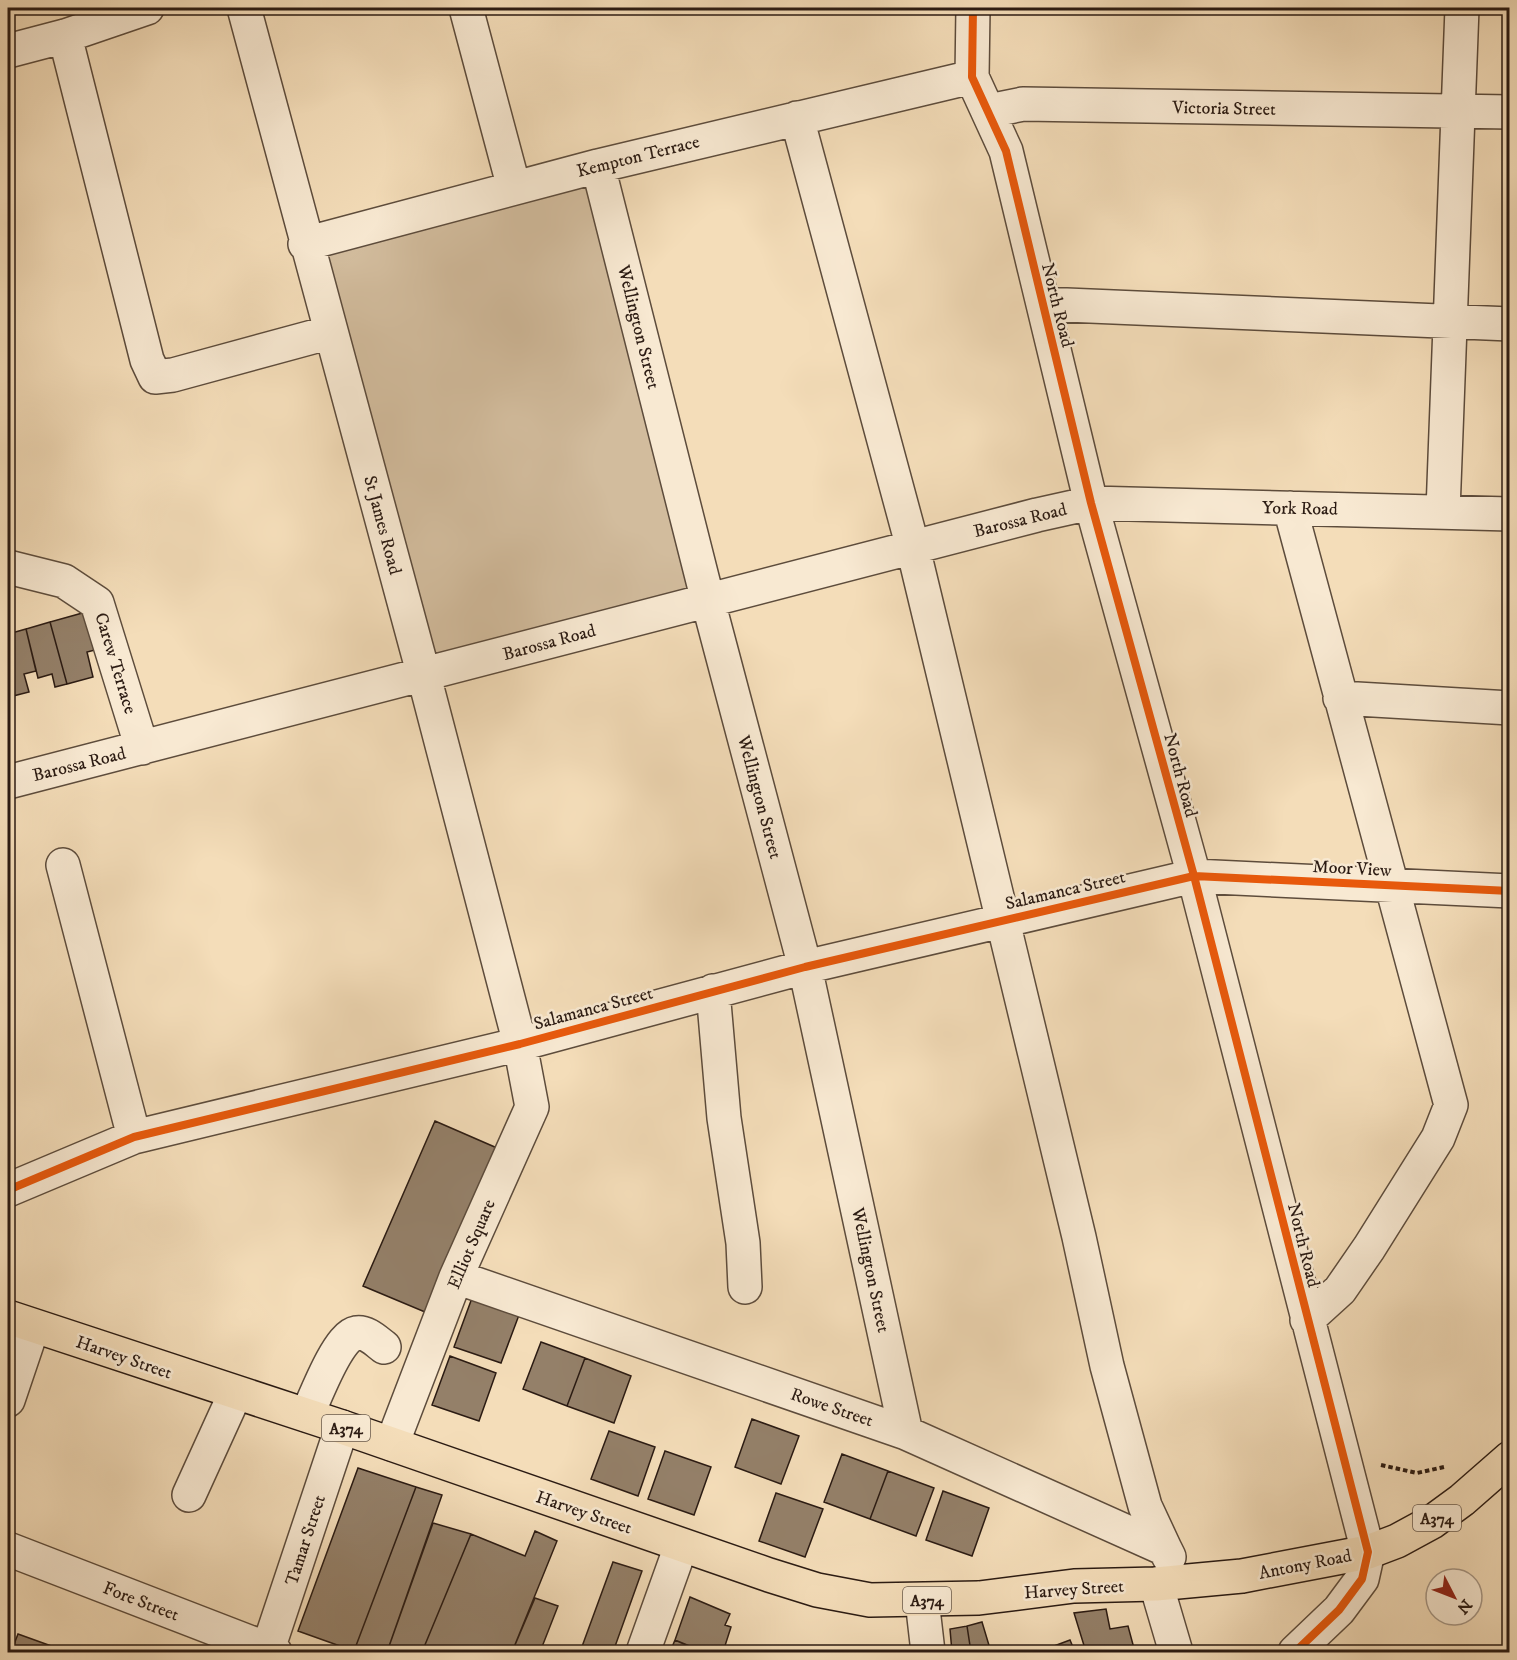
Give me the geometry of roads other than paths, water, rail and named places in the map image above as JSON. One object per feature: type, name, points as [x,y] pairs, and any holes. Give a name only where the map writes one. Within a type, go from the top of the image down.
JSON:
[{"type":"main road","name":"Harvey Street","points":[[20,1322],[235,1394],[307,1415],[681,1546],[817,1590],[870,1600],[922,1600],[979,1598],[1074,1586],[1167,1583]]},
{"type":"main road","name":"Antony Road","points":[[1167,1583],[1242,1576],[1368,1552],[1396,1541],[1431,1522],[1509,1458]]},
{"type":"street","points":[[8,51],[65,36],[147,8]]},
{"type":"street","name":"St James Road","points":[[244,8],[305,244],[332,332],[424,676],[520,1044]]},
{"type":"street","points":[[466,8],[514,188]]},
{"type":"street","name":"North Road","points":[[973,8],[972,77],[1006,151],[1091,503],[1194,876],[1368,1552]]},
{"type":"street","points":[[1443,511],[1460,112],[1462,8]]},
{"type":"street","points":[[65,36],[147,360],[155,377],[173,375],[332,332]]},
{"type":"street","name":"Kempton Terrace","points":[[305,244],[598,166],[972,77]]},
{"type":"street","name":"Victoria Street","points":[[989,111],[1023,104],[1509,112]]},
{"type":"street","points":[[797,118],[913,548],[1107,1366],[1145,1506],[1165,1549],[1176,1653]]},
{"type":"street","name":"Wellington Street","points":[[598,166],[708,601],[805,967],[906,1433]]},
{"type":"street","points":[[1043,304],[1509,324]]},
{"type":"street","name":"Barossa Road","points":[[8,782],[1091,503]]},
{"type":"street","name":"York Road","points":[[1091,503],[1509,514]]},
{"type":"street","points":[[1290,508],[1451,1105],[1438,1138],[1340,1290],[1307,1320]]},
{"type":"street","name":"Carew Terrace","points":[[8,567],[64,581],[98,603],[142,748]]},
{"type":"street","points":[[1340,698],[1509,708]]},
{"type":"street","points":[[63,865],[134,1137]]},
{"type":"street","name":"Moor View","points":[[1194,876],[1509,891]]},
{"type":"street","name":"Salamanca Street","points":[[8,1190],[134,1137],[520,1044],[805,967],[1194,876]]},
{"type":"street","points":[[712,991],[724,1118],[743,1243],[745,1287]]},
{"type":"street","name":"Elliot Square","points":[[392,1444],[456,1277],[532,1107],[520,1044]]},
{"type":"street","name":"Rowe Street","points":[[456,1277],[906,1433],[1165,1549]]},
{"type":"street","points":[[8,1400],[20,1322]]},
{"type":"street","points":[[307,1415],[342,1341],[354,1332],[364,1333],[384,1347]]},
{"type":"street","points":[[189,1496],[235,1394]]},
{"type":"street","name":"Tamar Street","points":[[270,1652],[342,1427]]},
{"type":"street","points":[[643,1653],[681,1546]]},
{"type":"street","name":"Fore Street","points":[[8,1549],[270,1652]]},
{"type":"street","points":[[1295,1653],[1339,1610],[1362,1579],[1368,1552]]},
{"type":"street","points":[[922,1600],[928,1653]]}]
